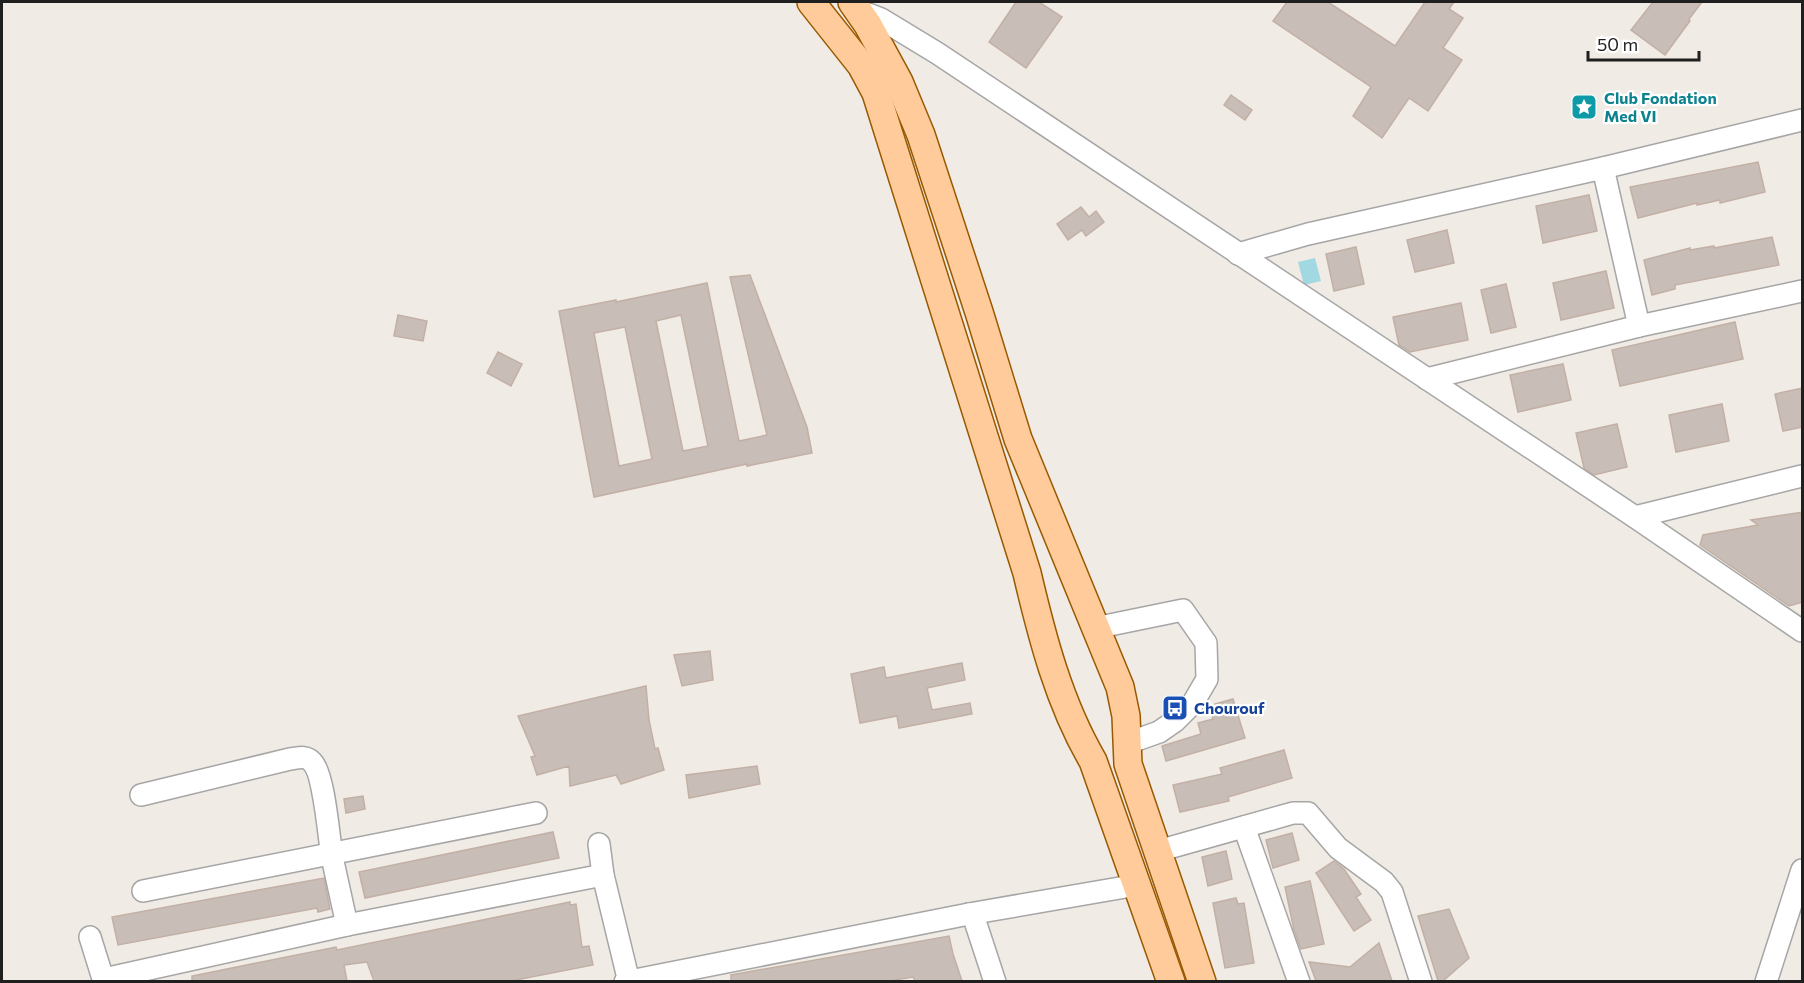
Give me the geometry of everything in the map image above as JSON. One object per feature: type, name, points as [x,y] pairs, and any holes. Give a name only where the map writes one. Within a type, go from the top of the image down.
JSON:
[{"type":"main road","points":[[812,2],[861,65],[876,93],[1031,588],[1041,634],[1060,692],[1080,740],[1092,760],[1171,981]]},
{"type":"main road","points":[[855,6],[899,82],[921,135],[1018,438],[1120,687],[1127,734],[1128,764],[1202,981]]},
{"type":"main road","points":[[1031,588],[1045,575],[1061,570],[1071,570]]},
{"type":"main road","points":[[1080,740],[1101,746],[1127,734]]},
{"type":"street","points":[[855,6],[919,42],[1803,631]]},
{"type":"street","points":[[1238,254],[1308,234],[1604,168],[1803,120]]},
{"type":"street","points":[[1604,168],[1639,326]]},
{"type":"street","points":[[1427,379],[1639,326],[1803,291]]},
{"type":"street","points":[[1635,517],[1803,476]]},
{"type":"street","points":[[1095,628],[1183,610],[1206,643],[1207,679],[1193,704],[1159,732],[1127,734]]},
{"type":"street","points":[[141,795],[304,757],[311,760],[317,771],[347,925]]},
{"type":"street","points":[[143,891],[536,813]]},
{"type":"street","points":[[1158,850],[1293,813],[1308,813],[1338,848],[1384,882],[1392,892],[1421,981]]},
{"type":"street","points":[[1244,827],[1299,981]]},
{"type":"street","points":[[599,844],[603,875],[627,981],[969,914],[1137,885]]},
{"type":"street","points":[[1766,981],[1803,870]]},
{"type":"street","points":[[90,937],[104,980],[347,925],[603,875]]},
{"type":"street","points":[[969,914],[974,918],[995,981]]},
{"type":"water","points":[[1315,258],[1321,281],[1304,285],[1298,262]]},
{"type":"building","points":[[1016,2],[1039,2],[1062,17],[1026,68],[989,42]]},
{"type":"building","points":[[1287,2],[1328,2],[1395,46],[1425,2],[1454,2],[1449,9],[1463,18],[1443,48],[1462,60],[1428,111],[1409,98],[1382,138],[1353,116],[1371,87],[1273,21]]},
{"type":"building","points":[[1653,2],[1702,2],[1665,55],[1631,30]]},
{"type":"building","points":[[1231,95],[1252,110],[1245,120],[1224,105]]},
{"type":"building","points":[[1758,162],[1765,192],[1720,203],[1720,200],[1697,205],[1697,203],[1638,218],[1630,187]]},
{"type":"building","points":[[1589,195],[1597,231],[1543,243],[1536,206]]},
{"type":"building","points":[[1081,207],[1089,217],[1096,211],[1104,222],[1086,236],[1082,230],[1068,240],[1057,224]]},
{"type":"building","points":[[1447,230],[1454,263],[1415,272],[1407,240]]},
{"type":"building","points":[[1772,237],[1779,265],[1675,285],[1675,289],[1652,295],[1644,260],[1690,248],[1690,250],[1714,246],[1714,248]]},
{"type":"building","points":[[1356,247],[1364,284],[1334,291],[1326,254]]},
{"type":"building","points":[[1606,271],[1614,308],[1561,320],[1553,283]]},
{"type":"building","points":[[750,275],[807,427],[812,453],[747,466],[747,464],[594,497],[559,311],[707,283],[739,441],[767,435],[730,277]],"holes":[[[681,315],[708,446],[683,451],[656,321]],[[625,327],[652,459],[619,466],[594,333]]]},
{"type":"building","points":[[1506,284],[1516,327],[1491,333],[1481,290]]},
{"type":"building","points":[[1461,303],[1468,340],[1410,352],[1399,345],[1393,317]]},
{"type":"building","points":[[398,315],[427,321],[423,341],[394,336]]},
{"type":"building","points":[[1735,322],[1743,359],[1620,386],[1612,350]]},
{"type":"building","points":[[498,352],[522,364],[511,386],[487,373]]},
{"type":"building","points":[[1563,364],[1571,400],[1518,412],[1510,375]]},
{"type":"building","points":[[1803,388],[1803,427],[1783,431],[1775,394]]},
{"type":"building","points":[[1722,404],[1729,441],[1676,452],[1669,415]]},
{"type":"building","points":[[1617,424],[1627,467],[1594,475],[1584,468],[1576,433]]},
{"type":"building","points":[[1803,512],[1803,602],[1789,606],[1700,545],[1703,535],[1758,525],[1751,520]]},
{"type":"building","points":[[710,651],[713,680],[682,686],[674,655]]},
{"type":"building","points":[[962,663],[965,680],[927,688],[932,710],[970,703],[972,714],[899,728],[897,716],[860,723],[851,674],[884,667],[886,678]]},
{"type":"building","points":[[646,686],[649,720],[655,749],[658,748],[664,770],[621,784],[616,775],[570,786],[569,766],[537,775],[531,757],[535,756],[518,716]]},
{"type":"building","points":[[1233,699],[1245,738],[1166,761],[1162,746],[1201,734],[1198,723],[1213,719],[1211,712],[1217,710],[1215,704]]},
{"type":"building","points":[[1284,750],[1292,778],[1228,797],[1229,801],[1180,812],[1173,785],[1222,774],[1220,768]]},
{"type":"building","points":[[757,766],[760,784],[689,798],[686,775]]},
{"type":"building","points":[[363,796],[365,809],[346,813],[344,799]]},
{"type":"building","points":[[553,832],[559,858],[365,898],[359,872]]},
{"type":"building","points":[[1292,833],[1299,860],[1273,868],[1266,840]]},
{"type":"building","points":[[1226,851],[1232,879],[1208,886],[1202,857]]},
{"type":"building","points":[[1334,861],[1344,869],[1361,894],[1356,897],[1371,920],[1354,931],[1316,873]]},
{"type":"building","points":[[324,878],[330,909],[318,912],[317,908],[118,945],[112,917]]},
{"type":"building","points":[[1310,881],[1324,944],[1301,949],[1294,930],[1285,887]]},
{"type":"building","points":[[1236,898],[1238,904],[1244,903],[1254,963],[1225,968],[1213,903]]},
{"type":"building","points":[[570,902],[570,905],[576,904],[582,947],[589,946],[593,965],[511,981],[374,981],[367,962],[344,965],[347,981],[192,981],[192,976],[336,947],[337,950]]},
{"type":"building","points":[[1449,909],[1469,958],[1443,981],[1438,981],[1418,916]]},
{"type":"building","points":[[949,936],[962,981],[915,981],[913,977],[889,981],[731,981],[731,975]]},
{"type":"building","points":[[1379,943],[1392,981],[1316,981],[1309,962],[1350,967]]},
{"type":"place","name":"Club Fondation Med VI","points":[[1584,107]]},
{"type":"place","name":"Chourouf","points":[[1175,708]]}]
